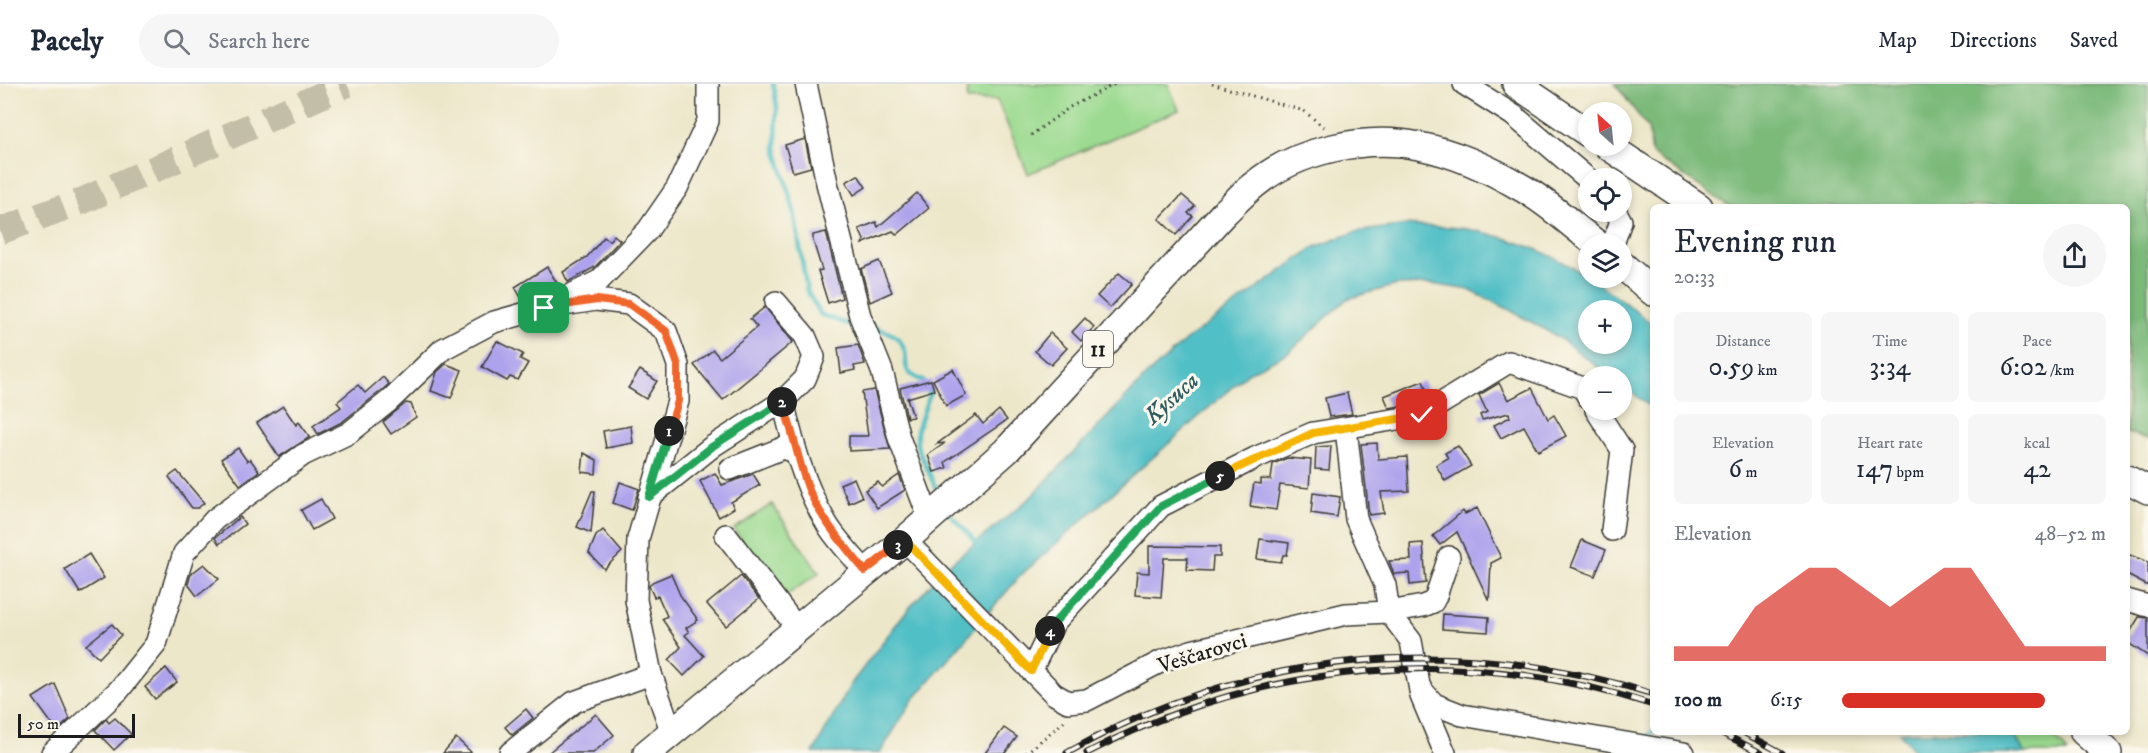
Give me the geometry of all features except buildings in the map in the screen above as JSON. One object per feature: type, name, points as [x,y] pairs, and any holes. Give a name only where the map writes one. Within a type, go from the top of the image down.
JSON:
[{"type":"main road","points":[[1516,84],[1578,126]]},
{"type":"main road","name":"11","points":[[647,753],[905,540],[1006,451],[1224,213],[1254,184],[1304,157],[1330,149],[1396,143],[1439,151],[1491,172],[1526,190],[1584,234]]},
{"type":"main road","points":[[1623,156],[1695,204]]},
{"type":"main road","points":[[1632,274],[1650,289]]},
{"type":"main road","points":[[2130,481],[2148,490]]},
{"type":"main road","points":[[2087,735],[2108,753]]},
{"type":"street","points":[[544,308],[599,281],[648,230],[677,188],[708,121],[708,84]]},
{"type":"street","points":[[806,84],[827,183],[860,316],[882,371],[899,438],[929,518]]},
{"type":"street","points":[[1464,84],[1513,114],[1578,170]]},
{"type":"street","points":[[52,753],[119,690],[156,644],[184,553],[215,519],[303,455],[349,433],[389,401],[443,349],[494,322],[544,308],[597,300],[629,304],[666,331],[678,365],[678,401],[638,539],[636,600],[651,674],[672,733]]},
{"type":"street","points":[[649,497],[713,446],[783,401],[806,379],[814,357],[805,336],[776,302]]},
{"type":"street","points":[[1031,671],[1054,623],[1161,506],[1255,458],[1313,433],[1422,415],[1509,362],[1578,386]]},
{"type":"street","points":[[783,401],[796,452],[810,492],[828,525],[865,571]]},
{"type":"street","points":[[1602,420],[1622,450],[1611,530]]},
{"type":"street","points":[[1347,428],[1356,519],[1385,585],[1389,612],[1411,641],[1423,702],[1445,753]]},
{"type":"street","points":[[730,469],[783,448],[796,452]]},
{"type":"street","points":[[726,535],[797,628]]},
{"type":"street","points":[[905,540],[1054,694],[1068,702],[1076,701]]},
{"type":"street","name":"Veščarovci","points":[[1076,701],[1087,700],[1162,661],[1191,651],[1346,614],[1389,612],[1433,602],[1449,557]]},
{"type":"street","points":[[2130,601],[2148,606]]},
{"type":"street","points":[[510,753],[574,702],[651,674]]},
{"type":"street","points":[[1418,683],[1427,700],[1452,712],[1641,749],[1684,753]]},
{"type":"path","points":[[1031,135],[1070,107],[1115,84]]},
{"type":"path","points":[[1212,84],[1304,111]]},
{"type":"path","points":[[1026,753],[1065,721],[1076,701]]},
{"type":"green space","points":[[967,84],[1168,84],[1179,110],[1028,174],[997,100],[967,100]]},
{"type":"green space","points":[[1615,84],[2148,84],[2148,439],[2130,434],[2130,204],[1726,204],[1652,154],[1648,128],[1632,107],[1632,102],[1628,102]]},
{"type":"green space","points":[[772,504],[819,573],[781,599],[734,529]]},
{"type":"green space","points":[[2014,735],[2050,735],[2062,745],[2067,753],[2025,753]]},
{"type":"water","name":"Kysuca","points":[[1406,225],[1467,229],[1520,243],[1578,271],[1578,288],[1604,288],[1621,300],[1578,300],[1578,352],[1558,337],[1469,290],[1432,284],[1397,285],[1347,299],[1289,352],[1248,373],[1021,575],[912,701],[880,753],[813,753],[851,684],[904,614],[946,567],[1031,497],[1147,375],[1186,340],[1313,248],[1355,232]]},
{"type":"water","points":[[1632,309],[1650,323],[1650,407],[1632,393],[1632,366],[1597,366],[1581,354],[1632,354]]},
{"type":"water","points":[[1901,735],[2014,735],[2025,753],[1916,753]]},
{"type":"waterway","points":[[773,84],[777,107],[776,148],[794,211],[807,291],[821,315],[857,327]]},
{"type":"waterway","points":[[872,325],[894,335],[900,341],[904,348],[907,369],[915,377],[924,381],[930,393],[917,431],[917,446],[938,493]]},
{"type":"waterway","points":[[950,514],[979,545]]},
{"type":"tunnel","points":[[0,231],[82,201],[347,84]]},
{"type":"railway","points":[[1067,753],[1137,718],[1208,691],[1280,672],[1354,661],[1428,658],[1503,662],[1578,674],[1650,693]]},
{"type":"railway","points":[[1087,753],[1154,722],[1223,698],[1294,681],[1365,671],[1437,669],[1510,673],[1582,685],[1650,704]]},
{"type":"railway","points":[[1726,735],[1761,753]]},
{"type":"railway","points":[[1749,735],[1782,753]]},
{"type":"route","points":[[544,308],[597,300],[629,304],[666,331],[678,365],[678,401],[649,497],[713,446],[783,401],[794,446],[810,492],[828,525],[865,571],[905,540],[1031,671],[1054,623],[1161,506],[1255,458],[1313,433],[1422,415]]}]
